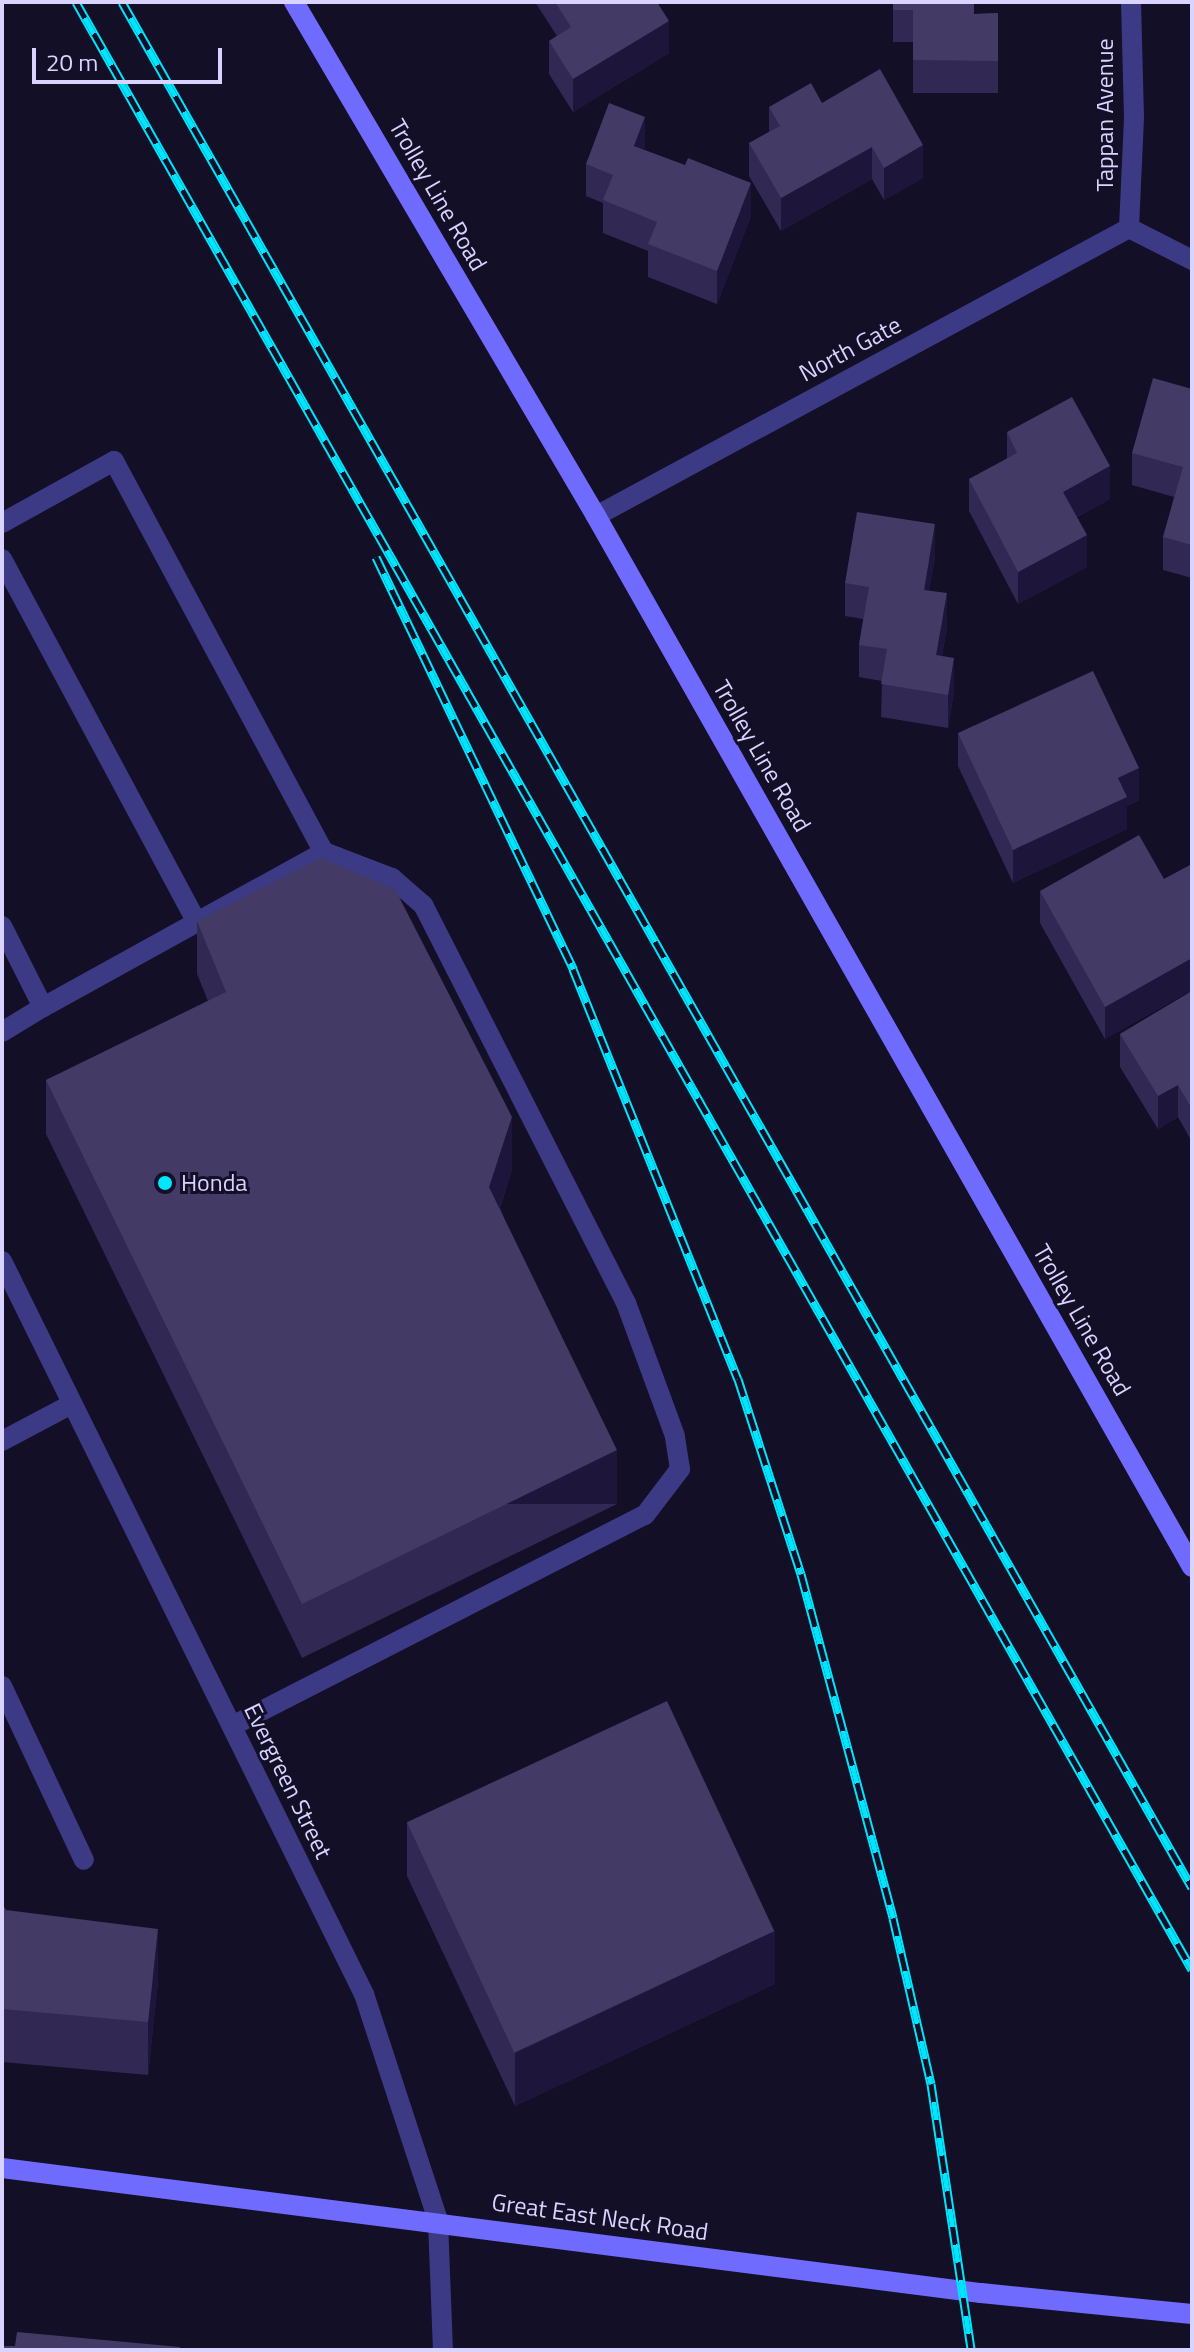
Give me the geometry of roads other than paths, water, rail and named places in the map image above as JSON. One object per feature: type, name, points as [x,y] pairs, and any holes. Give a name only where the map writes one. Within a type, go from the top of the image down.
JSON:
[{"type":"main road","name":"Trolley Line Road","points":[[294,2],[596,516],[1187,1539],[1192,1567]]},
{"type":"main road","name":"Great East Neck Road","points":[[2,2168],[438,2221],[981,2293],[1192,2314]]},
{"type":"street","name":"Tappan Avenue","points":[[1129,228],[1134,117],[1131,2]]},
{"type":"street","name":"North Gate","points":[[596,516],[1129,228]]},
{"type":"street","points":[[1129,228],[1192,260]]},
{"type":"street","points":[[2,523],[114,461],[324,852],[392,878],[423,905],[626,1303],[675,1436],[680,1469],[645,1515],[232,1726]]},
{"type":"street","points":[[2,559],[197,922]]},
{"type":"street","points":[[2,1032],[324,852]]},
{"type":"street","points":[[2,926],[43,1007]]},
{"type":"street","name":"Evergreen Street","points":[[2,1261],[364,1994],[438,2221],[443,2350]]},
{"type":"street","points":[[2,1441],[72,1404]]},
{"type":"street","points":[[2,1686],[84,1860]]},
{"type":"railway","points":[[76,2],[1192,1970]]},
{"type":"railway","points":[[122,2],[1192,1888]]},
{"type":"railway","points":[[376,557],[573,969],[738,1379],[801,1574],[893,1918],[931,2084],[971,2350]]},
{"type":"place","name":"Honda","points":[[165,1183]]}]
